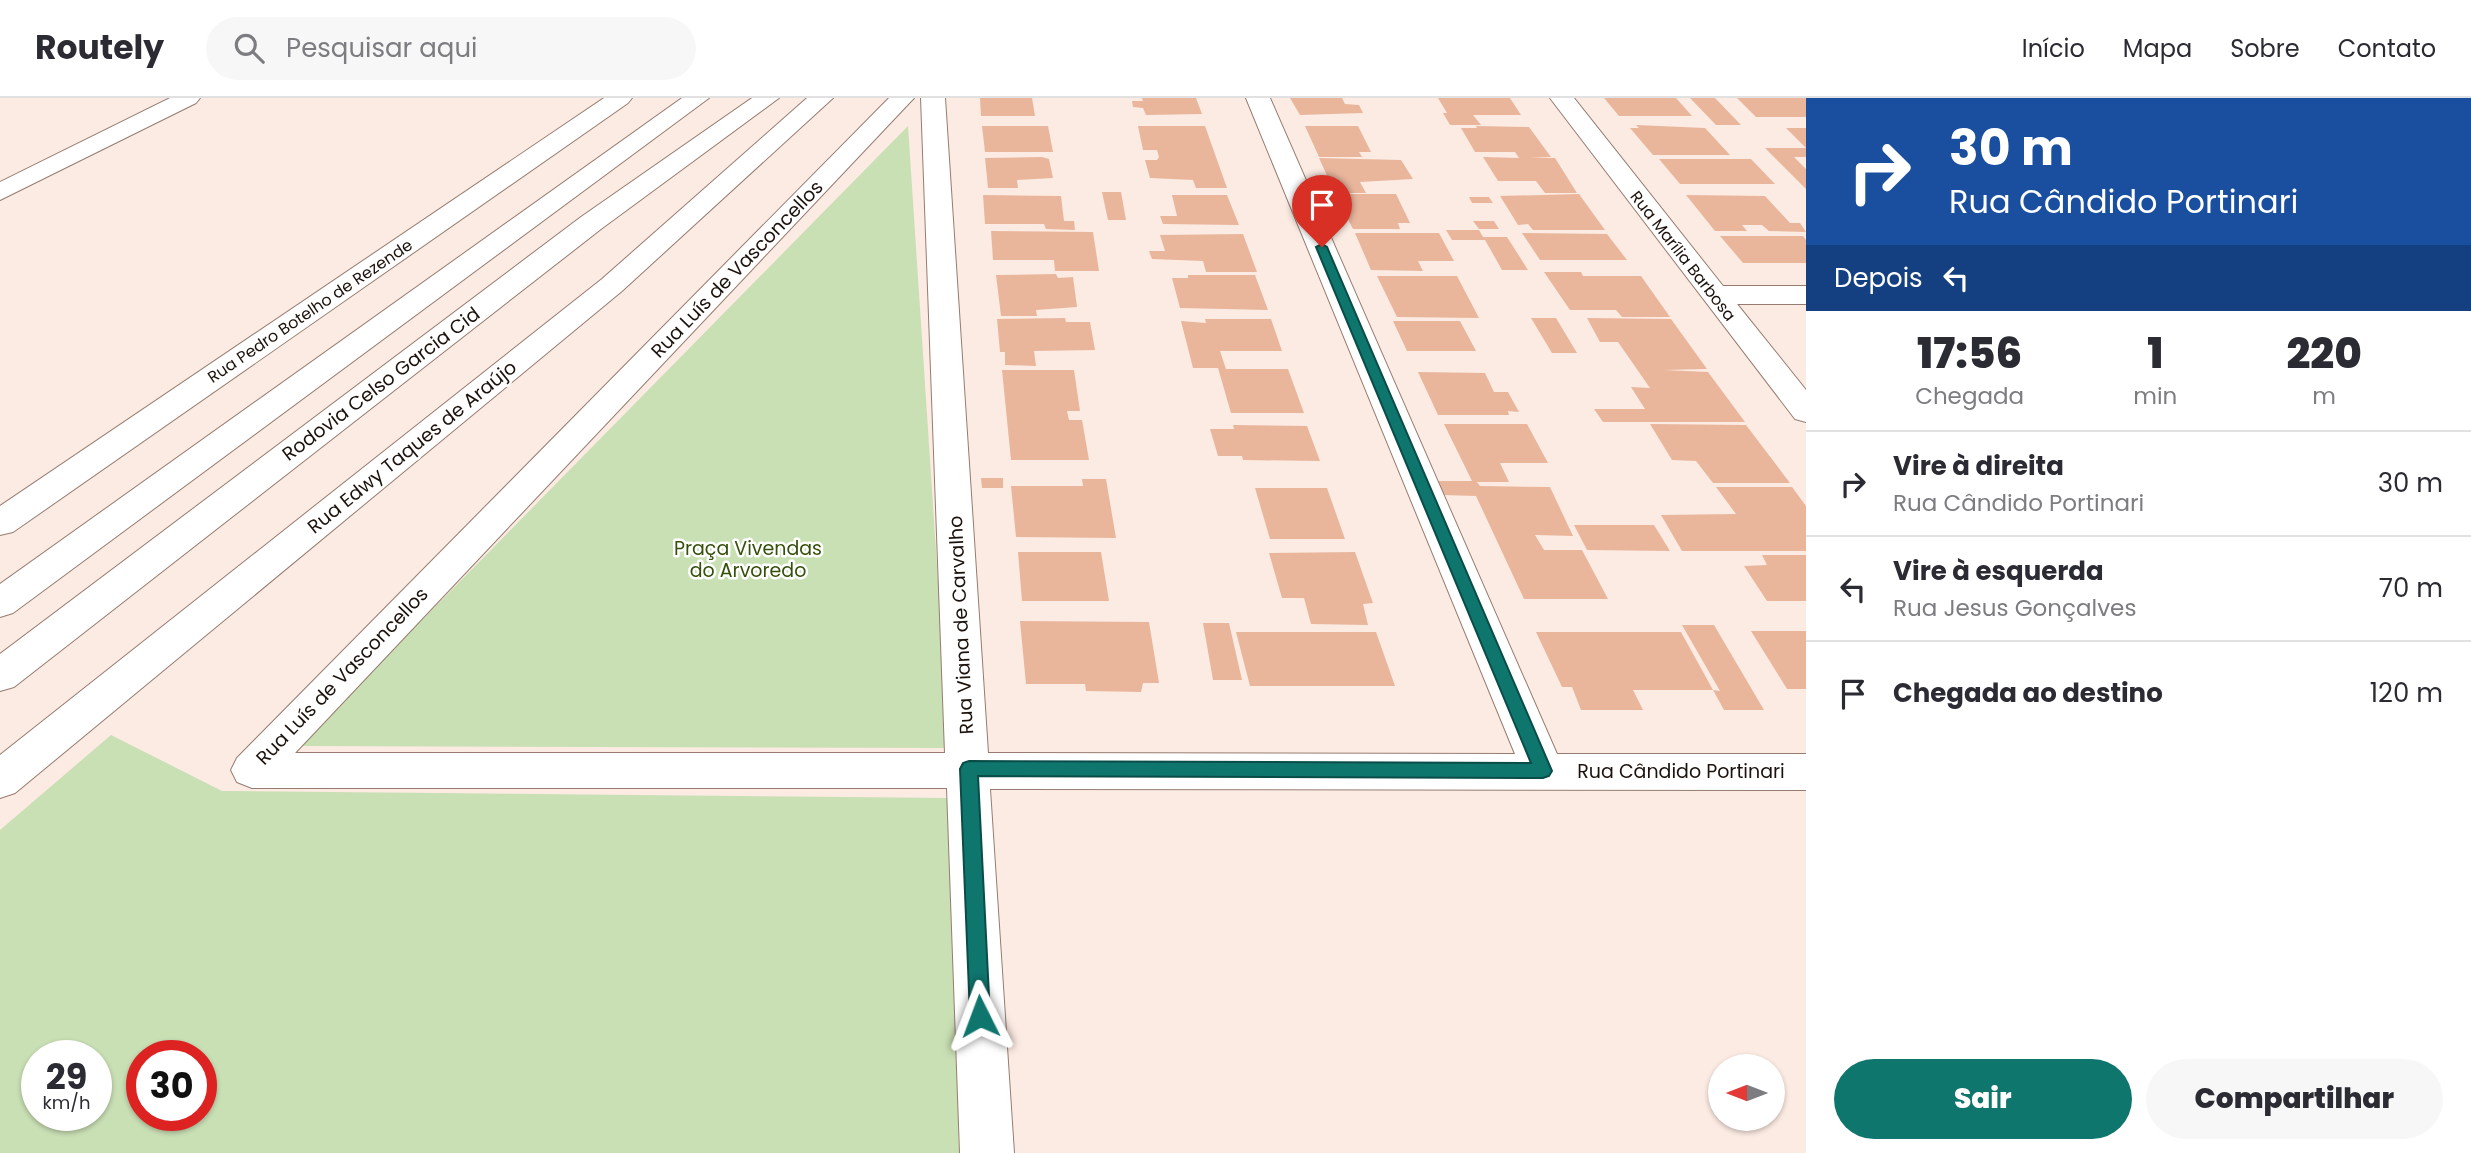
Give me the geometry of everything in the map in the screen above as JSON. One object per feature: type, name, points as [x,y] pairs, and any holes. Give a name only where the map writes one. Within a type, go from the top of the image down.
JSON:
[{"type":"main road","points":[[0,192],[188,98]]},
{"type":"main road","name":"Rua Pedro Botelho de Rezende","points":[[0,523],[620,98]]},
{"type":"main road","points":[[0,603],[697,98]]},
{"type":"main road","name":"Rodovia Celso Garcia Cid","points":[[0,676],[591,223],[767,98]]},
{"type":"main road","name":"Rua Luís de Vasconcellos","points":[[902,98],[252,770],[969,769]]},
{"type":"main road","name":"Rua Viana de Carvalho","points":[[933,98],[969,769],[986,1153]]},
{"type":"main road","points":[[1258,98],[1543,771]]},
{"type":"main road","name":"Rua Marília Barbosa","points":[[1562,98],[1806,412]]},
{"type":"main road","name":"Rua Edwy Taques de Araújo","points":[[0,780],[612,285],[818,101]]},
{"type":"main road","points":[[1713,295],[1806,295]]},
{"type":"main road","name":"Rua Cândido Portinari","points":[[969,769],[1806,772]]},
{"type":"green space","name":"Praça Vivendas do Arvoredo","points":[[908,126],[949,748],[298,746]]},
{"type":"green space","points":[[111,735],[222,791],[950,798],[959,1153],[0,1153],[0,830]]},
{"type":"building","points":[[980,98],[1032,98],[1035,116],[981,116]]},
{"type":"building","points":[[1142,98],[1196,98],[1202,114],[1146,115],[1143,108],[1133,107],[1132,101],[1143,101]]},
{"type":"building","points":[[1290,98],[1342,98],[1345,104],[1359,105],[1363,113],[1300,115]]},
{"type":"building","points":[[1438,98],[1510,98],[1521,115],[1473,115],[1481,125],[1450,125],[1443,113],[1447,113]]},
{"type":"building","points":[[1604,98],[1676,98],[1692,116],[1619,116]]},
{"type":"building","points":[[1690,98],[1715,98],[1741,125],[1716,125]]},
{"type":"building","points":[[1737,98],[1806,98],[1806,117],[1756,117]]},
{"type":"building","points":[[1636,125],[1705,128],[1730,155],[1653,155],[1630,128],[1639,128]]},
{"type":"building","points":[[982,126],[1048,126],[1053,152],[985,152]]},
{"type":"building","points":[[1138,126],[1205,126],[1227,188],[1196,188],[1193,180],[1150,178],[1145,160],[1157,160],[1159,157],[1157,150],[1143,150]]},
{"type":"building","points":[[1305,126],[1358,126],[1371,152],[1359,152],[1362,157],[1319,157]]},
{"type":"building","points":[[1476,126],[1529,127],[1551,157],[1530,158],[1555,158],[1577,193],[1545,193],[1536,181],[1498,181],[1483,157],[1519,158],[1515,152],[1475,152],[1461,128],[1477,128]]},
{"type":"building","points":[[1786,128],[1806,128],[1806,148]]},
{"type":"building","points":[[1765,148],[1806,148],[1806,157],[1794,157],[1806,169],[1806,189]]},
{"type":"building","points":[[985,158],[1049,159],[1053,178],[1017,180],[1018,188],[988,188]]},
{"type":"building","points":[[1319,158],[1401,160],[1413,179],[1360,182],[1366,193],[1335,193]]},
{"type":"building","points":[[1659,159],[1751,159],[1775,184],[1680,184]]},
{"type":"building","points":[[1102,192],[1121,192],[1126,220],[1108,220]]},
{"type":"building","points":[[1335,194],[1396,194],[1410,223],[1398,223],[1400,229],[1353,229]]},
{"type":"building","points":[[1579,194],[1605,230],[1533,230],[1528,224],[1518,225],[1500,196]]},
{"type":"building","points":[[983,195],[1061,196],[1064,221],[1074,221],[1075,230],[1046,229],[1044,224],[985,224]]},
{"type":"building","points":[[1172,195],[1227,195],[1239,225],[1163,224],[1160,216],[1177,216]]},
{"type":"building","points":[[1686,195],[1765,196],[1790,223],[1800,223],[1806,232],[1769,231],[1762,225],[1742,225],[1747,231],[1715,231]]},
{"type":"building","points":[[1469,197],[1489,197],[1493,203],[1472,203]]},
{"type":"building","points":[[1473,221],[1494,221],[1499,229],[1479,229]]},
{"type":"building","points":[[1446,230],[1479,230],[1483,237],[1507,237],[1528,270],[1502,270],[1485,240],[1452,240]]},
{"type":"building","points":[[991,231],[1093,232],[1099,271],[1055,271],[1054,260],[993,260]]},
{"type":"building","points":[[1355,233],[1439,233],[1454,261],[1418,261],[1423,271],[1371,270]]},
{"type":"building","points":[[1522,233],[1607,234],[1627,260],[1540,260]]},
{"type":"building","points":[[1243,234],[1257,272],[1206,272],[1203,261],[1152,259],[1149,251],[1165,251],[1160,235]]},
{"type":"building","points":[[1720,236],[1803,236],[1806,240],[1806,263],[1743,263]]},
{"type":"building","points":[[1544,272],[1581,272],[1583,276],[1641,276],[1670,317],[1622,317],[1616,310],[1570,310]]},
{"type":"building","points":[[1056,274],[1058,278],[1073,277],[1077,307],[1036,310],[1037,316],[1001,316],[996,275]]},
{"type":"building","points":[[1188,275],[1255,275],[1268,310],[1180,308],[1172,278],[1188,278]]},
{"type":"building","points":[[1377,276],[1457,276],[1479,318],[1397,317]]},
{"type":"building","points":[[1065,318],[1066,322],[1090,322],[1095,350],[1034,351],[1036,366],[1005,365],[1005,352],[1000,352],[997,319]]},
{"type":"building","points":[[1531,318],[1556,318],[1577,353],[1552,353]]},
{"type":"building","points":[[1587,318],[1671,319],[1707,369],[1664,370],[1708,372],[1745,422],[1603,422],[1594,409],[1645,409],[1631,387],[1650,388],[1618,342],[1600,342]]},
{"type":"building","points":[[1205,319],[1271,319],[1282,351],[1220,351],[1226,369],[1288,369],[1304,413],[1231,413],[1218,368],[1193,368],[1181,321],[1206,323]]},
{"type":"building","points":[[1393,321],[1460,321],[1476,351],[1407,351]]},
{"type":"building","points":[[1002,370],[1074,370],[1080,411],[1067,411],[1069,420],[1082,420],[1089,460],[1011,460]]},
{"type":"building","points":[[1418,372],[1485,373],[1494,392],[1508,392],[1519,412],[1508,411],[1509,415],[1438,415]]},
{"type":"building","points":[[1444,424],[1527,424],[1548,463],[1500,463],[1509,482],[1477,482],[1480,486],[1550,487],[1573,536],[1535,535],[1544,550],[1582,550],[1608,599],[1524,599],[1476,496],[1442,495],[1436,481],[1472,481]]},
{"type":"building","points":[[1650,424],[1746,425],[1790,483],[1713,483],[1696,461],[1672,460]]},
{"type":"building","points":[[1233,425],[1307,426],[1320,461],[1243,460],[1242,456],[1218,456],[1210,429],[1234,429]]},
{"type":"building","points":[[981,478],[1003,478],[1003,488],[982,488]]},
{"type":"building","points":[[1082,479],[1106,479],[1116,538],[1016,537],[1011,486],[1083,486]]},
{"type":"building","points":[[1716,487],[1792,487],[1806,506],[1806,551],[1682,551],[1661,515],[1736,514]]},
{"type":"building","points":[[1255,488],[1327,488],[1345,539],[1270,539]]},
{"type":"building","points":[[1574,525],[1654,525],[1670,551],[1587,550]]},
{"type":"building","points":[[1018,552],[1101,552],[1109,601],[1022,601]]},
{"type":"building","points":[[1355,552],[1373,603],[1363,604],[1368,625],[1311,624],[1304,598],[1282,598],[1269,553]]},
{"type":"building","points":[[1762,555],[1806,555],[1806,601],[1767,601],[1744,566],[1767,565]]},
{"type":"building","points":[[1020,621],[1149,622],[1159,683],[1143,683],[1141,692],[1086,691],[1085,684],[1026,684]]},
{"type":"building","points":[[1203,623],[1229,623],[1242,680],[1213,680]]},
{"type":"building","points":[[1682,625],[1714,625],[1764,710],[1724,710],[1713,690],[1720,691]]},
{"type":"building","points":[[1751,631],[1806,631],[1806,689],[1787,689]]},
{"type":"building","points":[[1236,632],[1376,632],[1395,686],[1250,686]]},
{"type":"building","points":[[1536,632],[1681,632],[1713,690],[1633,690],[1643,710],[1581,710],[1572,687],[1562,687]]},
{"type":"route","points":[[980,1016],[969,769],[1543,771],[1322,247]]}]
